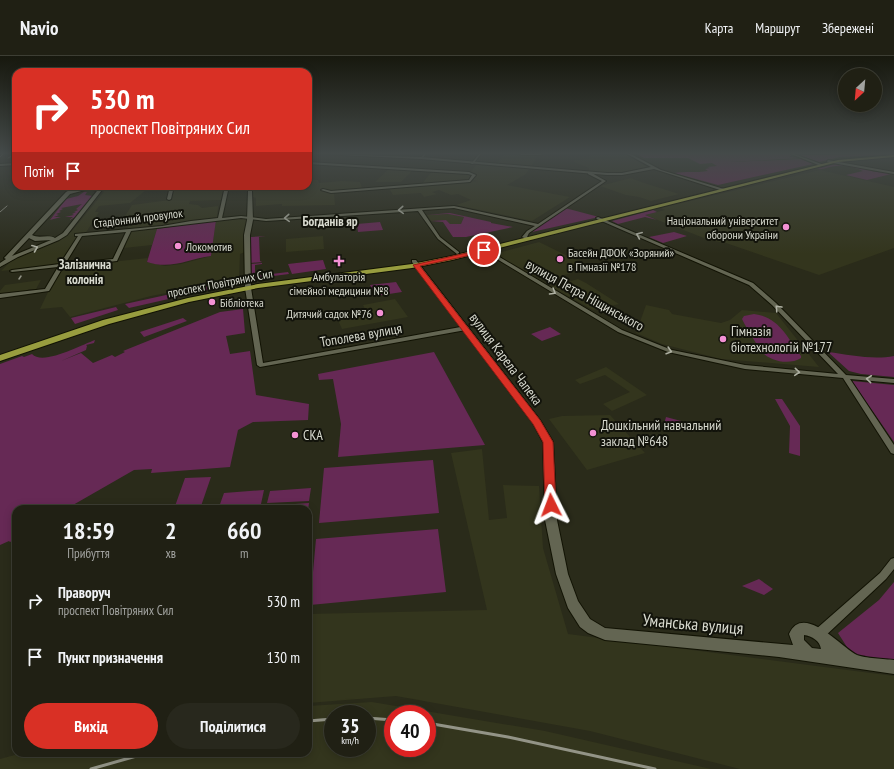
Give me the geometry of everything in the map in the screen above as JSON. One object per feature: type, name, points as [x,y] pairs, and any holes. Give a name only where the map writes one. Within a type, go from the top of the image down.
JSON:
[{"type":"main road","name":"проспект Повітряних Сил","points":[[0,357],[108,317],[181,297],[247,286],[415,263],[484,250],[726,187]]},
{"type":"main road","name":"проспект Повітряних Сил","points":[[415,263],[527,238]]},
{"type":"street","points":[[323,190],[331,192],[391,187]]},
{"type":"street","points":[[527,238],[528,232],[595,187]]},
{"type":"street","points":[[714,187],[719,189]]},
{"type":"street","points":[[0,265],[68,193],[73,190]]},
{"type":"street","points":[[68,193],[81,190]]},
{"type":"street","points":[[0,265],[16,256],[65,234],[97,190]]},
{"type":"street","points":[[169,199],[171,190]]},
{"type":"street","points":[[220,219],[226,190]]},
{"type":"street","points":[[247,286],[247,236],[251,190]]},
{"type":"street","name":"Стадіонний провулок","points":[[63,265],[78,236],[220,219],[249,218],[266,220],[454,207],[538,225]]},
{"type":"street","points":[[419,209],[439,238],[450,249],[457,253]]},
{"type":"street","points":[[600,219],[751,284],[766,296],[844,376],[894,451]]},
{"type":"street","points":[[12,271],[115,260],[129,230]]},
{"type":"street","points":[[28,235],[35,239],[44,239],[65,234]]},
{"type":"street","name":"вулиця Петра Ніщинського","points":[[484,250],[614,328],[659,348],[737,366],[894,381]]},
{"type":"street","name":"вулиця Карела Чапека","points":[[415,263],[537,422],[548,442],[551,520],[562,574],[573,604],[593,629],[605,634]]},
{"type":"street","points":[[0,296],[47,290],[63,265]]},
{"type":"street","name":"Тополева вулиця","points":[[247,286],[260,365],[466,328]]},
{"type":"street","points":[[822,637],[883,576],[894,562]]},
{"type":"street","points":[[779,650],[796,638],[796,634],[801,630],[811,630],[822,637],[828,645],[827,654],[825,656],[815,656],[805,651],[798,643],[796,638]]},
{"type":"street","name":"Уманська вулиця","points":[[605,634],[779,650],[894,667]]},
{"type":"street","name":"Уманська вулиця","points":[[822,637],[836,650],[847,657],[864,662]]},
{"type":"shaded area","points":[[312,187],[362,188],[322,191],[334,192],[335,205],[282,206],[282,204],[256,206],[256,198],[252,197],[252,191],[312,190]]},
{"type":"shaded area","points":[[519,187],[570,197],[532,221],[456,205],[471,200],[458,194],[451,195],[439,190],[432,192],[437,194],[424,197],[421,193],[393,195],[389,188]]},
{"type":"shaded area","points":[[604,187],[658,187],[679,194],[651,201],[626,195]]},
{"type":"shaded area","name":"Національний університет оборони України","points":[[748,187],[894,187],[894,248],[819,275],[726,243],[709,240],[645,215],[665,210],[661,208]]},
{"type":"shaded area","points":[[103,190],[146,190],[130,203],[99,206],[95,212],[99,212],[85,234],[78,236],[62,265],[1,271],[12,260],[57,241],[72,231],[104,192]]},
{"type":"shaded area","points":[[173,190],[224,190],[223,200],[190,201],[189,204],[198,205],[202,208],[218,206],[217,218],[127,230],[130,222],[122,221],[132,205],[170,200]]},
{"type":"shaded area","points":[[84,192],[87,192],[85,195],[93,196],[78,216],[69,220],[73,217],[65,217],[74,215],[72,214],[78,210],[76,209],[82,204],[61,208],[63,209],[59,211],[61,212],[56,214],[59,215],[54,217],[61,217],[50,220],[66,199],[78,196]]},
{"type":"shaded area","points":[[565,208],[599,217],[532,232],[533,231]]},
{"type":"shaded area","points":[[653,210],[657,212],[645,215],[657,220],[645,217],[618,224],[612,221]]},
{"type":"shaded area","points":[[450,213],[513,227],[466,237],[453,237],[443,222],[431,221],[446,220],[450,224],[461,224],[464,217],[448,214],[426,215]]},
{"type":"shaded area","points":[[448,214],[464,217],[461,224],[450,224],[446,220],[431,221],[427,215]]},
{"type":"shaded area","points":[[247,218],[245,252],[240,254],[239,279],[151,296],[70,317],[62,307],[40,309],[49,290],[64,267],[148,258],[147,262],[165,266],[181,264],[211,256],[216,220]]},
{"type":"shaded area","name":"Локомотив","points":[[216,220],[211,256],[164,265],[147,262],[157,229]]},
{"type":"shaded area","points":[[380,222],[383,230],[358,232],[357,224]]},
{"type":"shaded area","points":[[157,229],[152,245],[124,248],[131,231]]},
{"type":"shaded area","points":[[674,232],[687,236],[663,243],[649,237]]},
{"type":"shaded area","points":[[266,236],[259,237],[260,261],[262,262],[250,263],[251,237]]},
{"type":"shaded area","points":[[323,236],[324,249],[286,252],[286,239]]},
{"type":"shaded area","points":[[539,242],[590,267],[545,281],[494,254]]},
{"type":"shaded area","points":[[323,260],[326,269],[292,274],[288,264]]},
{"type":"shaded area","points":[[262,263],[255,265],[255,276],[288,272],[289,274],[250,279],[250,264]]},
{"type":"shaded area","points":[[239,279],[239,283],[129,308],[125,304]]},
{"type":"shaded area","points":[[578,279],[619,304],[593,310],[551,287]]},
{"type":"shaded area","points":[[41,280],[36,289],[0,294],[0,291],[5,285]]},
{"type":"shaded area","points":[[396,282],[402,292],[376,296],[370,285]]},
{"type":"shaded area","name":"Дитячий садок №76","points":[[395,299],[408,317],[342,329],[336,316],[366,311],[363,305]]},
{"type":"shaded area","name":"Гімназія біотехнологій №177","points":[[646,305],[669,310],[672,314],[721,323],[730,320],[742,310],[776,313],[819,367],[721,359],[662,344],[636,333]]},
{"type":"shaded area","points":[[116,307],[118,310],[75,324],[71,318]]},
{"type":"shaded area","points":[[243,309],[245,333],[226,336],[230,354],[250,351],[256,395],[309,404],[308,420],[253,422],[238,430],[230,467],[151,473],[152,469],[134,470],[73,505],[12,505],[12,541],[0,545],[0,364],[32,354],[37,357],[45,358],[53,356],[95,340],[94,343],[86,345],[86,350],[61,361],[81,353],[93,363],[112,355],[115,357],[125,352],[123,351],[220,312]]},
{"type":"shaded area","points":[[754,314],[770,319],[782,329],[801,358],[786,362],[770,358],[762,352],[742,319],[744,316]]},
{"type":"shaded area","points":[[183,318],[187,321],[144,337],[140,332]]},
{"type":"shaded area","points":[[550,327],[561,334],[542,341],[531,334]]},
{"type":"shaded area","points":[[434,352],[485,445],[338,457],[341,424],[333,379],[319,380],[318,374]]},
{"type":"shaded area","points":[[828,352],[853,356],[894,356],[894,377],[861,374],[849,371]]},
{"type":"shaded area","points":[[606,367],[647,395],[612,411],[603,404],[630,392],[605,375],[580,384],[575,380]]},
{"type":"shaded area","points":[[852,381],[894,385],[894,442]]},
{"type":"shaded area","points":[[775,399],[782,399],[800,426],[800,456],[789,453],[790,426]]},
{"type":"shaded area","name":"Дошкільний навчальний заклад №648","points":[[610,415],[645,453],[587,470],[549,419],[562,416]]},
{"type":"shaded area","points":[[666,417],[681,421],[677,432],[663,428]]},
{"type":"shaded area","points":[[482,449],[489,520],[507,518],[503,485],[539,486],[543,548],[568,634],[894,676],[894,769],[740,769],[590,731],[396,696],[312,703],[312,614],[487,610],[451,453]]},
{"type":"shaded area","points":[[433,460],[439,513],[319,523],[324,468]]},
{"type":"shaded area","points":[[211,477],[201,505],[175,505],[185,478]]},
{"type":"shaded area","points":[[311,488],[309,501],[267,503],[270,491]]},
{"type":"shaded area","points":[[264,490],[261,504],[220,505],[224,493]]},
{"type":"shaded area","points":[[309,503],[309,505],[280,505]]},
{"type":"shaded area","points":[[438,529],[446,592],[312,605],[312,583],[316,539]]},
{"type":"shaded area","points":[[759,579],[773,589],[764,595],[742,586]]},
{"type":"shaded area","points":[[894,582],[894,660],[852,655],[838,633],[879,600]]},
{"type":"shaded area","points":[[372,702],[390,705],[384,705],[384,757],[436,757],[436,713],[545,731],[711,769],[0,769],[0,759],[12,756],[12,757],[312,757],[312,706],[324,705]]},
{"type":"railway","points":[[0,212],[7,206]]},
{"type":"railway","points":[[376,719],[384,719]]},
{"type":"railway","points":[[312,721],[324,720]]},
{"type":"railway","points":[[436,725],[508,737],[655,769]]},
{"type":"railway","points":[[91,769],[133,757]]},
{"type":"place","name":"Національний університет оборони України","points":[[786,227]]},
{"type":"place","name":"Локомотив","points":[[178,246]]},
{"type":"place","name":"Басейн ДФОК «Зоряний» в Гімназії №178","points":[[560,259]]},
{"type":"place","name":"Амбулаторія сімейної медицини №8","points":[[339,261]]},
{"type":"place","name":"Бібліотека","points":[[212,302]]},
{"type":"place","name":"Дитячий садок №76","points":[[380,313]]},
{"type":"place","name":"Гімназія біотехнологій №177","points":[[723,339]]},
{"type":"place","name":"Дошкільний навчальний заклад №648","points":[[593,433]]},
{"type":"place","name":"СКА","points":[[295,435]]},
{"type":"district","name":"Богданів яр","points":[[330,221]]},
{"type":"district","name":"Залізнична колонія","points":[[85,272]]},
{"type":"route","points":[[484,250],[416,265],[537,422],[548,442],[551,505]]}]
